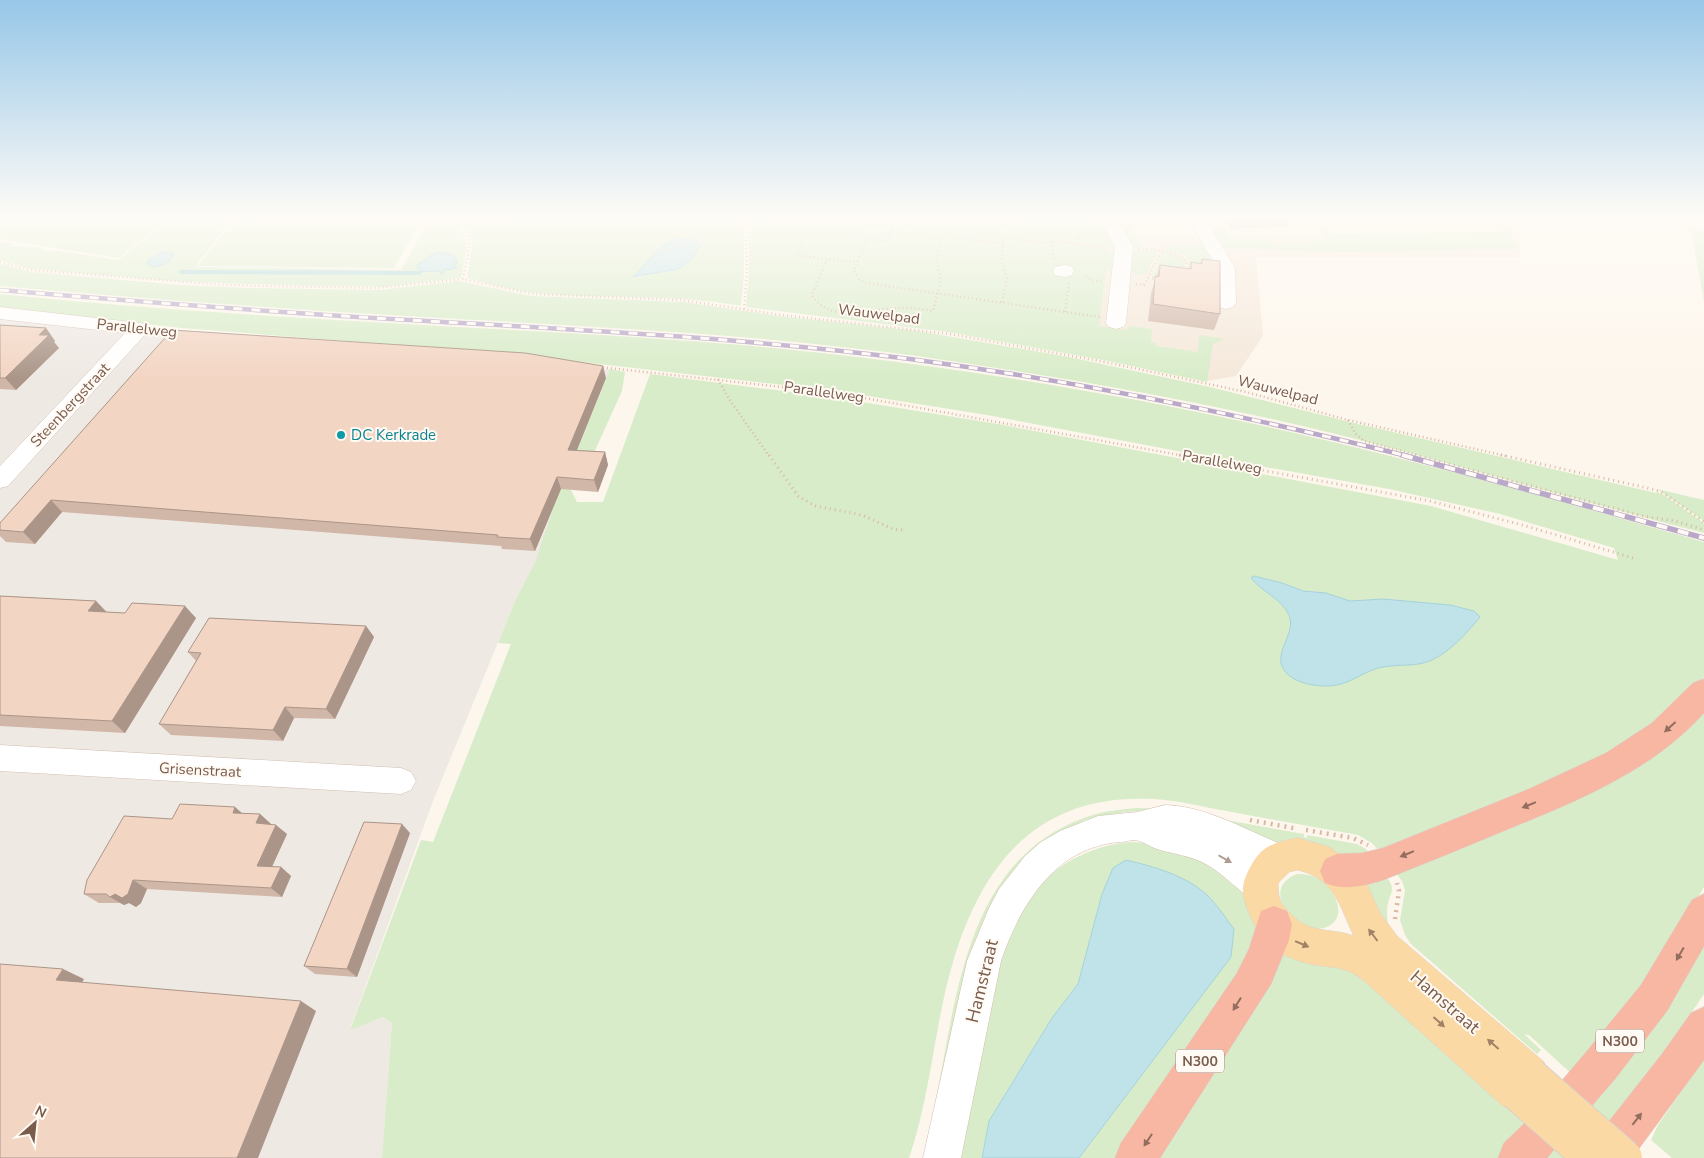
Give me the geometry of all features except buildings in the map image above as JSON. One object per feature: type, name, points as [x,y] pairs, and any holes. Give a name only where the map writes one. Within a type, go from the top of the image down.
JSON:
[{"type":"highway","points":[[1337,871],[1362,870],[1383,864],[1562,791],[1605,771],[1653,741],[1691,707],[1704,692]]},
{"type":"highway","name":"N300","points":[[1519,1158],[1545,1131],[1601,1065],[1654,998],[1704,912]]},
{"type":"highway","name":"N300","points":[[1136,1158],[1237,1005],[1262,962],[1272,937],[1274,924]]},
{"type":"highway","points":[[1607,1158],[1676,1068],[1704,1026]]},
{"type":"main road","name":"Hamstraat","points":[[1592,1158],[1523,1084],[1384,949],[1369,931],[1350,884],[1337,871],[1322,861],[1306,855],[1290,854],[1268,873],[1265,909],[1274,924],[1288,937],[1304,946],[1355,954],[1375,966],[1523,1084],[1624,1158]]},
{"type":"street","points":[[1116,321],[1122,272]]},
{"type":"street","points":[[1226,272],[1226,303]]},
{"type":"street","name":"Parallelweg","points":[[0,312],[140,329]]},
{"type":"street","name":"Steenbergstraat","points":[[0,480],[140,329]]},
{"type":"street","name":"Grisenstraat","points":[[0,758],[401,781]]},
{"type":"street","name":"Hamstraat","points":[[942,1158],[984,961],[992,936],[1005,908],[1031,870],[1067,843],[1108,828],[1137,826],[1158,835],[1184,841],[1213,852],[1231,862],[1268,873]]},
{"type":"path","name":"Wauwelpad","points":[[58,272],[226,285],[382,288],[463,279],[511,291],[540,295],[681,300],[950,334],[1030,348],[1246,392],[1348,420],[1656,490],[1665,494],[1704,522]]},
{"type":"path","points":[[463,279],[464,272]]},
{"type":"path","points":[[744,309],[747,272]]},
{"type":"path","points":[[821,272],[812,295],[817,304],[830,311],[843,312],[904,308],[933,311],[941,276],[940,272]]},
{"type":"path","points":[[854,272],[859,280],[866,283],[1002,302],[1116,321]]},
{"type":"path","points":[[1002,302],[1007,278],[1005,272]]},
{"type":"path","points":[[1148,278],[1163,280]]},
{"type":"path","name":"Parallelweg","points":[[140,329],[180,333]]},
{"type":"path","name":"Parallelweg","points":[[592,366],[718,379],[893,402],[1385,491],[1481,513],[1633,558]]},
{"type":"path","points":[[718,379],[729,399],[798,496],[814,506],[862,515],[893,529],[904,530]]},
{"type":"path","points":[[1348,420],[1355,433],[1364,441],[1643,516],[1675,521],[1704,530]]},
{"type":"shaded area","points":[[886,272],[1257,272],[1263,336],[1236,376],[1207,381],[1101,358]]},
{"type":"shaded area","points":[[0,314],[610,369],[555,503],[535,562],[515,601],[433,801],[350,1029],[383,1017],[392,1023],[382,1158],[0,1158]]},
{"type":"green space","points":[[0,272],[32,272],[180,285],[248,288],[380,290],[459,281],[531,296],[683,302],[780,316],[918,331],[1069,357],[1210,387],[1354,423],[1657,492],[1704,523],[1704,533],[1396,449],[1298,425],[1136,391],[917,356],[790,341],[726,336],[254,306],[0,286]]},
{"type":"green space","points":[[68,272],[462,272],[461,278],[381,287],[174,281]]},
{"type":"green space","points":[[468,272],[637,272],[634,278],[663,272],[744,272],[741,306],[692,300],[536,293],[467,278]]},
{"type":"green space","points":[[749,272],[1106,272],[1099,326],[1127,330],[1129,326],[1152,329],[1151,342],[1156,343],[1156,346],[1198,352],[1199,335],[1226,339],[1213,344],[1207,382],[1108,361],[948,332],[746,307]]},
{"type":"green space","points":[[1127,272],[1147,272],[1146,275]]},
{"type":"green space","points":[[1155,272],[1177,272],[1175,281],[1152,278]]},
{"type":"green space","points":[[1699,272],[1704,272],[1704,301]]},
{"type":"green space","points":[[0,294],[220,313],[649,338],[805,351],[1060,386],[1261,425],[1433,467],[1704,542],[1704,677],[1682,700],[1597,766],[1381,853],[1372,843],[1358,835],[1183,802],[1153,799],[1113,800],[1078,808],[1048,821],[1022,840],[1000,864],[981,893],[966,926],[953,962],[947,986],[928,1085],[909,1158],[382,1158],[392,1023],[383,1017],[350,1030],[421,840],[433,842],[511,644],[498,643],[515,601],[535,562],[555,503],[610,369],[625,372],[622,391],[592,457],[569,486],[577,502],[603,502],[650,374],[837,398],[998,424],[1431,506],[1618,560],[1614,548],[1500,514],[1389,489],[987,415],[837,391],[511,354],[182,328],[0,308]]},
{"type":"green space","points":[[1657,489],[1704,500],[1704,521]]},
{"type":"green space","points":[[1704,702],[1704,887],[1642,993],[1574,1076],[1529,1035],[1524,1034],[1541,1050],[1537,1054],[1411,944],[1405,935],[1400,920],[1405,890],[1402,881],[1393,869]]},
{"type":"green space","points":[[1136,808],[1164,809],[1304,834],[1304,837],[1307,838],[1307,835],[1357,844],[1366,849],[1374,860],[1277,847],[1141,811],[1125,812],[1085,820],[1046,841],[1024,860],[1004,884],[936,1099],[961,975],[974,935],[991,898],[1014,865],[1045,838],[1090,816]]},
{"type":"green space","points":[[1132,842],[1173,845],[1243,884],[1258,919],[1260,942],[1121,1158],[1079,1158],[1230,957],[1234,929],[1102,894],[1078,984],[1052,1018],[989,1121],[982,1158],[956,1158],[990,1001],[1007,939],[1020,910],[1047,877],[1059,868],[1087,853],[1101,848]]},
{"type":"green space","points":[[1384,873],[1392,889],[1387,913],[1392,948],[1359,883]]},
{"type":"green space","points":[[1297,874],[1319,879],[1334,895],[1337,901],[1338,915],[1329,926],[1318,929],[1307,926],[1287,912],[1280,891],[1285,881]]},
{"type":"green space","points":[[1704,945],[1704,994],[1637,1094],[1587,1158],[1547,1158],[1632,1056],[1670,1001]]},
{"type":"green space","points":[[1283,947],[1345,963],[1532,1123],[1500,1158],[1147,1158]]},
{"type":"green space","points":[[1704,1059],[1704,1158],[1672,1158],[1651,1140],[1658,1125]]},
{"type":"water","points":[[638,272],[661,272],[633,277]]},
{"type":"water","points":[[1254,576],[1282,583],[1303,591],[1326,593],[1350,601],[1383,599],[1450,605],[1474,611],[1480,617],[1452,647],[1432,660],[1420,664],[1378,668],[1346,682],[1319,686],[1295,679],[1284,670],[1281,656],[1290,629],[1289,615],[1281,604],[1251,578]]},
{"type":"water","points":[[1126,860],[1171,873],[1202,890],[1234,929],[1231,957],[1079,1158],[982,1158],[989,1121],[1052,1018],[1078,984],[1102,894],[1113,868]]},
{"type":"waterway","points":[[191,272],[419,273]]},
{"type":"railway","points":[[0,290],[293,313],[651,334],[845,351],[973,368],[1160,400],[1407,456]]},
{"type":"railway","points":[[1402,455],[1704,538]]},
{"type":"place","name":"DC Kerkrade","points":[[341,435]]}]
